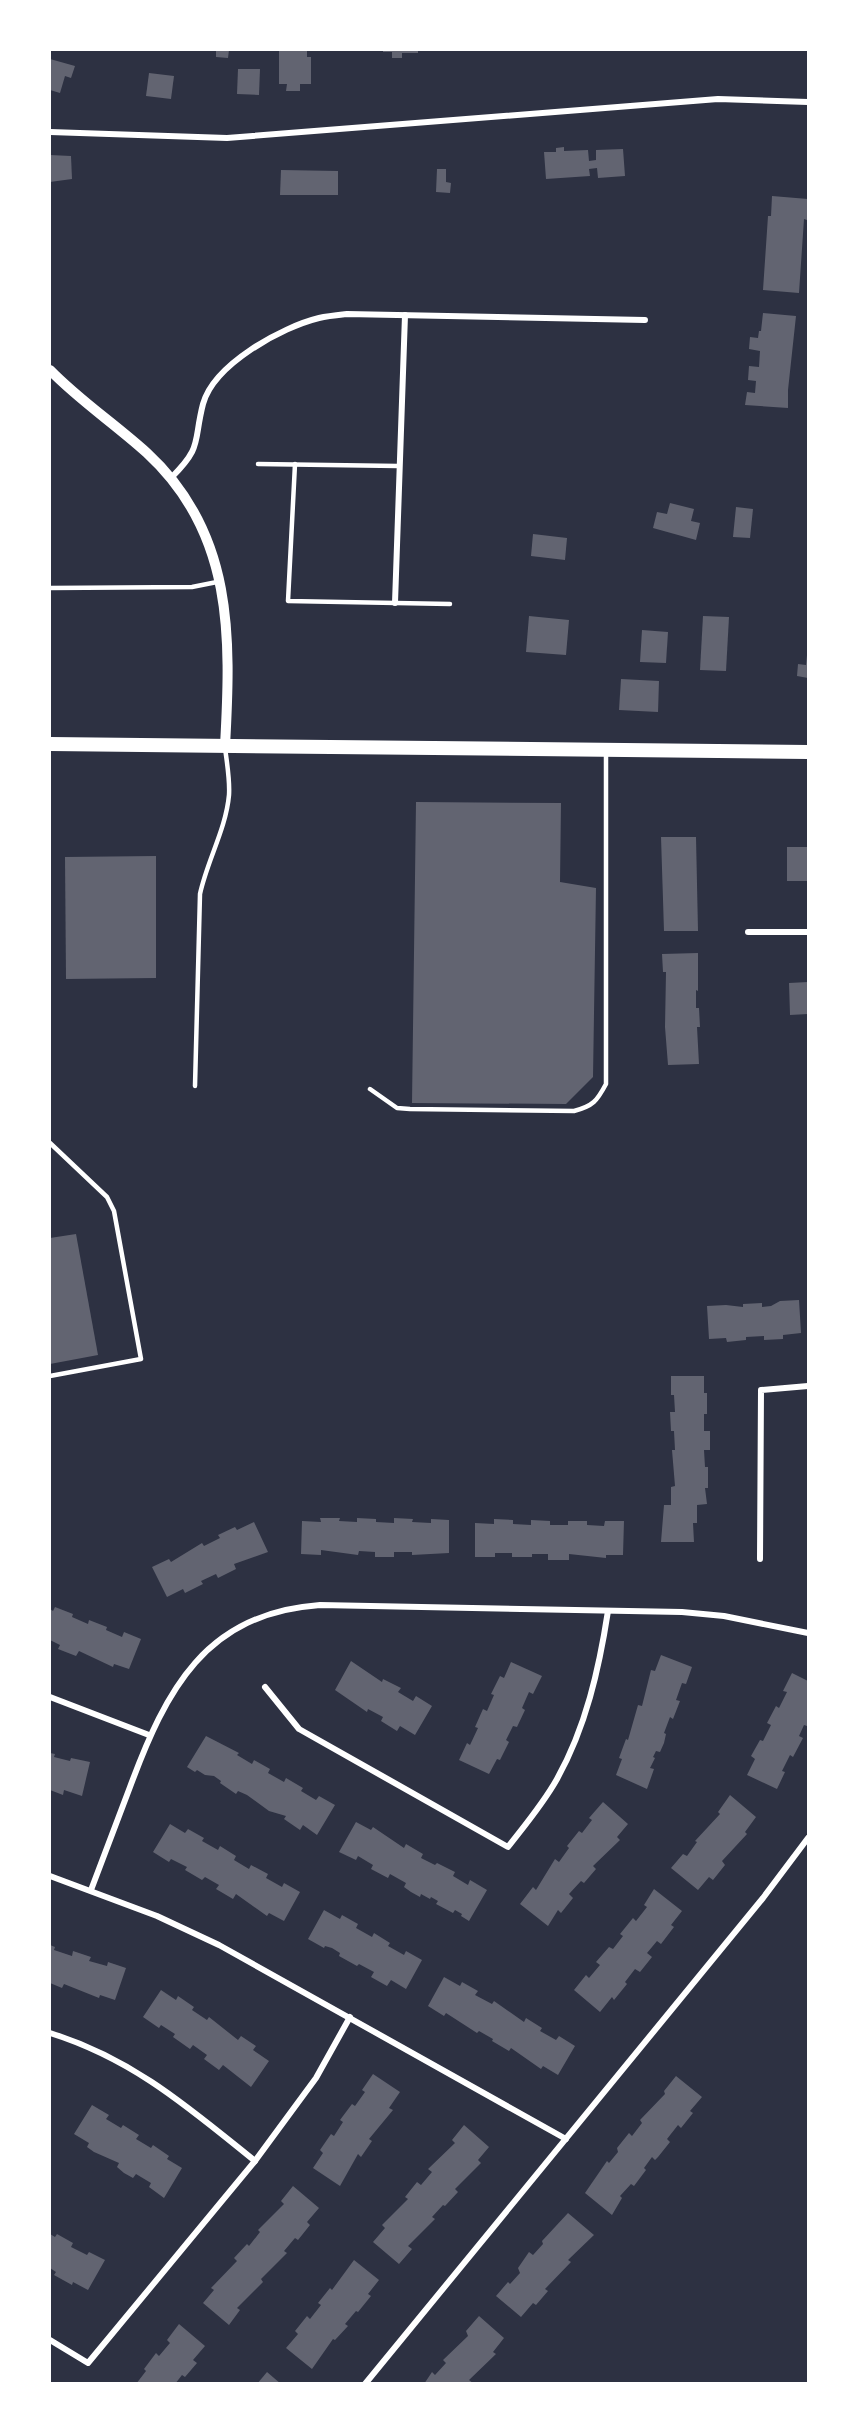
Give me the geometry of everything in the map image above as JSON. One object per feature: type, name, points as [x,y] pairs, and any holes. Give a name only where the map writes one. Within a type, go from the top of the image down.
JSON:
[{"type":"main road","points":[[50,744],[808,753]]},
{"type":"street","points":[[50,132],[227,138],[718,99],[808,102]]},
{"type":"street","points":[[171,478],[188,460],[195,448],[203,404],[209,390],[230,364],[240,356],[288,330],[319,318],[347,314],[645,320]]},
{"type":"street","points":[[395,603],[405,315]]},
{"type":"street","points":[[50,370],[68,389],[147,453],[171,478],[199,523],[221,581],[228,630],[229,676],[225,746]]},
{"type":"street","points":[[748,932],[808,932]]},
{"type":"street","points":[[760,1559],[761,1390],[808,1386]]},
{"type":"street","points":[[91,1890],[149,1735],[171,1693],[197,1660],[219,1640],[267,1613],[320,1605],[682,1612],[724,1616],[808,1633]]},
{"type":"street","points":[[265,1687],[299,1729],[508,1847],[536,1812],[573,1746],[591,1696],[608,1611]]},
{"type":"street","points":[[50,1697],[149,1735]]},
{"type":"street","points":[[365,2384],[763,1898],[808,1838]]},
{"type":"street","points":[[50,1876],[157,1916],[219,1945],[566,2139]]},
{"type":"street","points":[[50,2340],[88,2363],[255,2161],[316,2078],[350,2017]]},
{"type":"street","points":[[50,2032],[77,2041],[106,2055],[166,2089],[255,2161]]},
{"type":"lane","points":[[258,464],[398,466]]},
{"type":"lane","points":[[295,464],[288,601],[450,603]]},
{"type":"lane","points":[[50,588],[192,587],[221,581]]},
{"type":"lane","points":[[195,1086],[200,894],[204,872],[224,820],[229,794],[225,746]]},
{"type":"lane","points":[[370,1089],[397,1108],[410,1109],[574,1111],[590,1107],[599,1098],[606,1084],[606,749]]},
{"type":"lane","points":[[50,1143],[107,1197],[114,1211],[141,1359],[50,1376]]},
{"type":"building","points":[[216,50],[229,50],[228,58],[216,57]]},
{"type":"building","points":[[279,50],[307,50],[307,57],[311,57],[311,84],[300,84],[300,91],[286,91],[287,84],[279,84]]},
{"type":"building","points":[[383,50],[418,50],[418,53],[402,53],[402,58],[392,58],[392,52],[383,52]]},
{"type":"building","points":[[50,59],[75,66],[71,78],[65,76],[60,93],[50,90]]},
{"type":"building","points":[[238,69],[260,69],[259,95],[237,94]]},
{"type":"building","points":[[149,73],[174,76],[171,99],[146,96]]},
{"type":"building","points":[[564,147],[564,151],[588,150],[589,161],[596,160],[596,150],[623,149],[625,176],[598,178],[597,168],[589,169],[590,176],[546,179],[544,152],[556,152],[556,148]]},
{"type":"building","points":[[50,155],[71,156],[72,179],[50,182]]},
{"type":"building","points":[[437,169],[446,169],[446,182],[451,183],[450,193],[436,192]]},
{"type":"building","points":[[281,170],[338,171],[338,195],[280,195]]},
{"type":"building","points":[[772,196],[808,199],[807,220],[804,219],[799,293],[763,290],[768,216],[771,216]]},
{"type":"building","points":[[763,313],[796,316],[788,408],[745,405],[747,392],[755,393],[756,381],[748,380],[749,366],[759,367],[760,351],[749,349],[750,337],[758,338]]},
{"type":"building","points":[[670,503],[694,509],[691,521],[700,523],[696,540],[653,528],[657,512],[667,514]]},
{"type":"building","points":[[736,507],[753,509],[750,538],[733,537]]},
{"type":"building","points":[[533,534],[567,538],[565,560],[531,556]]},
{"type":"building","points":[[529,616],[569,620],[566,655],[526,652]]},
{"type":"building","points":[[703,616],[729,617],[726,671],[700,670]]},
{"type":"building","points":[[642,630],[668,632],[666,663],[640,662]]},
{"type":"building","points":[[807,655],[808,678],[797,676],[798,664],[806,665]]},
{"type":"building","points":[[621,679],[659,681],[658,712],[619,710]]},
{"type":"building","points":[[416,802],[561,803],[560,882],[596,888],[593,1077],[566,1104],[412,1103]]},
{"type":"building","points":[[661,837],[696,837],[698,931],[664,931]]},
{"type":"building","points":[[787,847],[808,847],[808,881],[787,881]]},
{"type":"building","points":[[156,856],[156,978],[66,979],[65,857]]},
{"type":"building","points":[[698,953],[696,1008],[699,1008],[700,1027],[697,1027],[699,1064],[668,1065],[665,1027],[666,972],[663,972],[662,954]]},
{"type":"building","points":[[808,982],[808,1014],[790,1015],[789,983]]},
{"type":"building","points":[[76,1234],[98,1355],[50,1364],[50,1238]]},
{"type":"building","points":[[799,1300],[801,1333],[783,1335],[783,1339],[764,1340],[764,1336],[746,1337],[746,1340],[727,1342],[726,1338],[709,1339],[707,1306],[743,1307],[743,1304],[762,1303],[762,1307],[771,1306],[780,1301]]},
{"type":"building","points":[[671,1376],[704,1376],[704,1393],[707,1393],[704,1431],[710,1431],[710,1450],[704,1450],[705,1467],[708,1467],[708,1488],[705,1488],[707,1504],[697,1505],[697,1523],[693,1523],[694,1542],[661,1542],[664,1505],[671,1505],[671,1487],[675,1486],[672,1450],[675,1450],[674,1431],[671,1431],[670,1412],[675,1412],[674,1395],[671,1395]]},
{"type":"building","points":[[320,1518],[340,1518],[339,1521],[357,1522],[357,1518],[376,1519],[376,1522],[394,1523],[394,1518],[431,1523],[431,1519],[449,1520],[449,1553],[412,1555],[412,1552],[394,1552],[394,1557],[375,1557],[375,1552],[359,1551],[358,1555],[321,1550],[321,1555],[301,1554],[302,1521],[321,1522]]},
{"type":"building","points":[[494,1519],[513,1520],[513,1524],[531,1525],[531,1520],[550,1521],[550,1525],[568,1525],[568,1521],[587,1521],[587,1525],[604,1526],[605,1521],[624,1521],[623,1555],[606,1555],[606,1558],[569,1554],[569,1560],[548,1560],[548,1554],[512,1557],[512,1553],[495,1553],[495,1557],[475,1557],[475,1523],[494,1524]]},
{"type":"building","points":[[254,1522],[268,1552],[234,1564],[236,1569],[218,1578],[216,1574],[201,1581],[203,1584],[185,1593],[183,1589],[167,1597],[152,1567],[169,1559],[171,1562],[202,1543],[204,1546],[220,1538],[218,1535],[235,1527],[237,1530]]},
{"type":"building","points":[[55,1607],[73,1614],[72,1617],[88,1624],[89,1620],[107,1627],[106,1630],[122,1637],[124,1632],[141,1639],[129,1669],[114,1664],[113,1667],[79,1651],[76,1656],[58,1649],[60,1645],[50,1640],[50,1609],[53,1611]]},
{"type":"building","points":[[661,1655],[692,1667],[686,1684],[682,1683],[676,1700],[680,1701],[673,1719],[670,1717],[664,1733],[666,1734],[664,1743],[660,1752],[656,1751],[653,1757],[655,1758],[650,1768],[654,1769],[647,1789],[616,1775],[622,1759],[619,1758],[626,1739],[628,1740],[638,1705],[642,1706],[651,1670],[655,1671]]},
{"type":"building","points":[[351,1661],[382,1682],[383,1679],[401,1688],[398,1692],[413,1701],[416,1696],[432,1706],[415,1735],[400,1726],[397,1731],[381,1721],[383,1717],[368,1709],[367,1712],[335,1690]]},
{"type":"building","points":[[511,1662],[542,1676],[533,1694],[529,1692],[522,1708],[525,1710],[517,1727],[513,1726],[506,1740],[509,1742],[500,1760],[497,1759],[489,1774],[459,1760],[467,1743],[470,1745],[478,1728],[475,1727],[483,1709],[487,1711],[494,1695],[491,1694],[500,1676],[504,1678]]},
{"type":"building","points":[[792,1673],[808,1681],[808,1723],[807,1726],[804,1725],[799,1736],[803,1738],[793,1757],[790,1755],[782,1771],[785,1772],[777,1789],[747,1775],[755,1759],[751,1756],[760,1740],[763,1741],[771,1725],[767,1723],[776,1706],[779,1708],[787,1692],[783,1691]]},
{"type":"building","points":[[206,1736],[239,1753],[237,1755],[252,1764],[254,1760],[270,1769],[268,1773],[284,1782],[286,1778],[303,1788],[301,1791],[316,1800],[319,1796],[335,1805],[317,1835],[303,1825],[300,1830],[284,1819],[286,1816],[269,1811],[247,1795],[238,1791],[236,1794],[214,1776],[205,1775],[197,1770],[195,1772],[187,1767]]},
{"type":"building","points":[[50,1753],[55,1754],[54,1757],[70,1761],[71,1758],[90,1762],[82,1796],[64,1790],[63,1795],[50,1790]]},
{"type":"building","points":[[730,1795],[756,1817],[745,1832],[747,1834],[722,1861],[725,1865],[713,1880],[709,1877],[698,1890],[671,1868],[683,1854],[687,1856],[697,1842],[695,1841],[720,1814],[718,1812]]},
{"type":"building","points":[[603,1802],[628,1824],[617,1837],[620,1840],[593,1866],[596,1869],[584,1883],[581,1881],[569,1894],[573,1898],[561,1913],[558,1910],[548,1926],[520,1904],[533,1887],[536,1890],[555,1859],[559,1862],[569,1848],[567,1846],[579,1831],[582,1833],[592,1820],[589,1818]]},
{"type":"building","points":[[356,1822],[371,1830],[373,1827],[404,1848],[406,1844],[423,1854],[421,1858],[455,1872],[453,1876],[468,1885],[470,1880],[487,1890],[469,1921],[455,1910],[453,1913],[436,1904],[438,1901],[431,1897],[430,1899],[421,1894],[420,1897],[411,1892],[404,1887],[406,1883],[390,1874],[388,1878],[371,1869],[373,1865],[358,1856],[356,1860],[339,1852]]},
{"type":"building","points":[[170,1824],[185,1833],[188,1829],[204,1838],[202,1841],[218,1850],[220,1846],[236,1856],[234,1860],[249,1869],[251,1865],[268,1874],[266,1878],[282,1887],[284,1883],[300,1892],[284,1921],[269,1913],[267,1916],[236,1894],[233,1899],[216,1889],[219,1885],[205,1877],[202,1880],[185,1870],[187,1867],[171,1859],[169,1862],[153,1852]]},
{"type":"building","points":[[654,1889],[682,1911],[671,1925],[674,1927],[661,1944],[657,1941],[647,1953],[652,1957],[640,1972],[635,1969],[614,2000],[612,1997],[600,2012],[574,1990],[586,1975],[589,1978],[600,1965],[596,1962],[609,1947],[613,1949],[623,1936],[620,1934],[633,1918],[636,1921],[647,1907],[644,1905]]},
{"type":"building","points":[[324,1910],[340,1919],[342,1915],[358,1924],[356,1928],[372,1937],[374,1933],[390,1943],[388,1946],[404,1955],[406,1951],[422,1960],[406,1989],[391,1980],[387,1986],[371,1977],[374,1972],[339,1956],[340,1953],[332,1948],[325,1946],[324,1948],[308,1939]]},
{"type":"building","points":[[50,1945],[55,1947],[54,1950],[72,1956],[73,1951],[91,1957],[89,1961],[107,1966],[108,1962],[126,1968],[115,2000],[100,1995],[99,1998],[64,1984],[62,1988],[50,1983]]},
{"type":"building","points":[[444,1977],[460,1986],[462,1982],[478,1991],[475,1995],[492,2004],[494,2001],[524,2022],[526,2018],[542,2028],[540,2031],[556,2040],[559,2036],[575,2046],[558,2075],[543,2066],[541,2069],[511,2048],[509,2051],[479,2031],[477,2033],[446,2013],[444,2016],[428,2006]]},
{"type":"building","points":[[161,1990],[176,2000],[178,1996],[194,2007],[192,2010],[207,2020],[209,2017],[238,2040],[241,2036],[256,2046],[253,2050],[269,2061],[251,2087],[223,2065],[219,2070],[204,2059],[207,2055],[193,2045],[190,2049],[173,2037],[175,2034],[161,2025],[159,2028],[143,2017]]},
{"type":"building","points":[[373,2074],[400,2092],[389,2108],[393,2110],[369,2139],[372,2141],[361,2157],[358,2154],[340,2186],[313,2168],[323,2153],[320,2150],[331,2134],[334,2136],[343,2122],[340,2120],[352,2104],[355,2106],[365,2092],[362,2090]]},
{"type":"building","points":[[676,2076],[702,2097],[690,2111],[693,2113],[681,2128],[678,2125],[667,2139],[670,2142],[658,2157],[655,2160],[652,2157],[634,2186],[631,2184],[620,2196],[622,2198],[612,2215],[585,2193],[607,2161],[609,2163],[618,2152],[617,2148],[629,2133],[632,2136],[642,2123],[640,2120],[665,2094],[664,2091]]},
{"type":"building","points":[[92,2105],[109,2115],[106,2119],[121,2128],[123,2125],[139,2135],[136,2139],[151,2148],[153,2145],[169,2156],[167,2159],[182,2168],[164,2198],[149,2187],[151,2183],[136,2174],[133,2178],[124,2173],[117,2167],[119,2163],[94,2152],[87,2147],[89,2143],[74,2134]]},
{"type":"building","points":[[464,2125],[489,2147],[478,2160],[481,2163],[455,2189],[458,2192],[445,2206],[443,2205],[432,2217],[435,2219],[408,2246],[412,2249],[399,2264],[373,2242],[385,2228],[382,2225],[408,2199],[405,2197],[417,2182],[421,2185],[432,2172],[428,2169],[455,2143],[452,2140]]},
{"type":"building","points":[[293,2186],[319,2208],[307,2222],[310,2225],[298,2240],[295,2238],[284,2251],[287,2253],[261,2279],[263,2282],[237,2308],[240,2310],[229,2325],[203,2303],[214,2290],[211,2288],[237,2261],[234,2258],[247,2244],[249,2246],[260,2232],[258,2230],[284,2204],[281,2201]]},
{"type":"building","points":[[568,2213],[594,2235],[568,2260],[571,2262],[545,2289],[548,2291],[536,2305],[533,2303],[521,2317],[496,2296],[508,2282],[510,2284],[520,2273],[518,2268],[529,2252],[533,2255],[543,2244],[542,2241]]},
{"type":"building","points":[[50,2234],[55,2237],[57,2234],[73,2243],[71,2247],[87,2255],[89,2252],[105,2260],[88,2290],[73,2282],[72,2285],[54,2275],[56,2272],[50,2268]]},
{"type":"building","points":[[354,2260],[379,2280],[368,2294],[371,2296],[345,2324],[348,2326],[335,2340],[333,2339],[312,2369],[286,2348],[298,2334],[295,2331],[307,2316],[310,2319],[321,2305],[318,2303],[330,2288],[332,2290]]},
{"type":"building","points":[[479,2316],[504,2338],[493,2352],[496,2354],[469,2380],[474,2384],[424,2384],[432,2372],[435,2375],[446,2363],[443,2360],[468,2336],[466,2331]]},
{"type":"building","points":[[179,2324],[205,2346],[193,2360],[197,2363],[185,2377],[182,2375],[175,2384],[136,2384],[156,2353],[159,2356],[170,2343],[167,2340]]},
{"type":"building","points":[[267,2372],[281,2384],[257,2384]]}]
